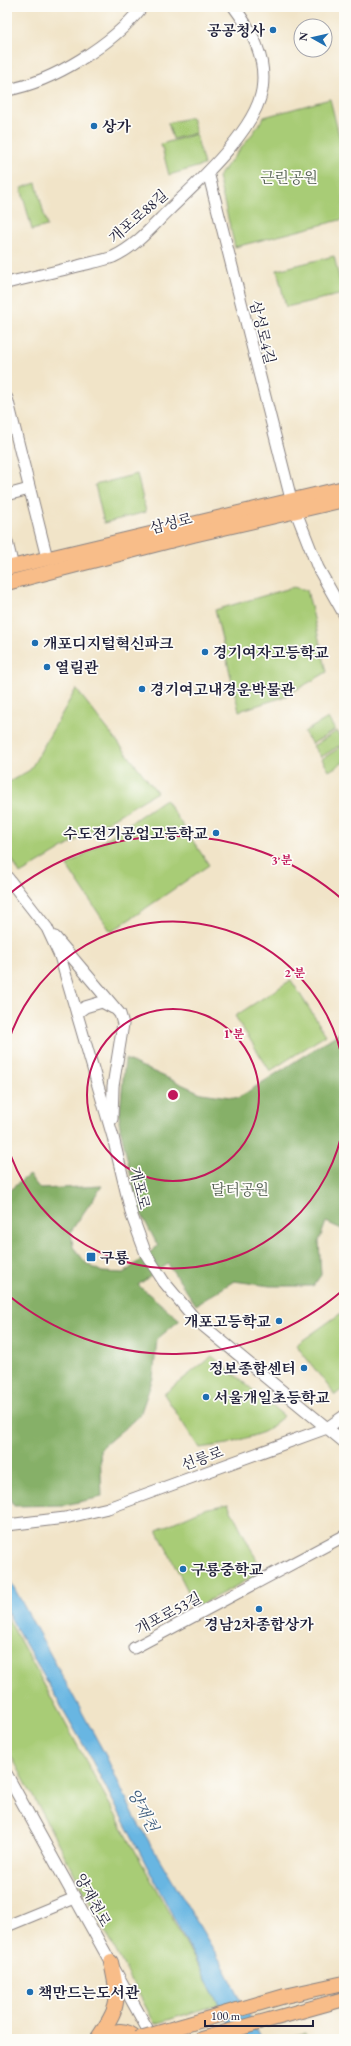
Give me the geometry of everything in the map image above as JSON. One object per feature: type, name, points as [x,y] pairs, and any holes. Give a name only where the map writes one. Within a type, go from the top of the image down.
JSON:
[{"type":"main road","name":"삼성로","points":[[7,583],[193,535],[294,505],[344,488]]},
{"type":"main road","name":"삼성로","points":[[10,568],[47,558],[294,505],[344,500]]},
{"type":"main road","points":[[97,2039],[110,2020],[118,1997],[110,1962]]},
{"type":"main road","points":[[97,2039],[119,2030],[132,2034],[137,2039],[286,1996],[344,1984]]},
{"type":"main road","points":[[201,2039],[344,1999]]},
{"type":"street","points":[[7,90],[51,76],[71,66],[110,38],[142,7]]},
{"type":"street","name":"개포로88길","points":[[7,283],[96,262],[119,253],[142,236],[208,172],[256,109],[262,91],[262,66],[258,48],[249,27],[234,7]]},
{"type":"street","name":"삼성로4길","points":[[208,172],[294,505],[318,568],[344,614]]},
{"type":"street","points":[[7,398],[47,558]]},
{"type":"street","points":[[7,495],[29,489]]},
{"type":"street","points":[[7,542],[10,568]]},
{"type":"street","name":"개포로","points":[[7,877],[46,928],[60,956],[77,1012],[138,1236],[146,1254],[164,1282],[195,1319],[344,1442]]},
{"type":"street","points":[[46,928],[120,1014],[123,1024],[113,1086],[111,1107],[112,1138]]},
{"type":"street","points":[[77,1012],[85,1006],[102,1002],[115,1009]]},
{"type":"street","name":"선릉로","points":[[7,1525],[65,1518],[108,1508],[326,1428],[344,1416]]},
{"type":"street","name":"개포로53길","points":[[134,1648],[344,1536]]},
{"type":"street","name":"양재천로","points":[[7,1775],[10,1789],[75,1898],[153,2039]]},
{"type":"street","points":[[7,1926],[75,1898]]},
{"type":"green space","name":"근린공원","points":[[330,99],[344,155],[344,219],[235,247],[218,177],[264,117]]},
{"type":"green space","points":[[192,117],[196,133],[173,139],[168,123]]},
{"type":"green space","points":[[196,134],[204,165],[169,175],[161,144]]},
{"type":"green space","points":[[36,183],[47,226],[32,230],[21,188]]},
{"type":"green space","points":[[334,256],[343,294],[286,307],[277,270]]},
{"type":"green space","points":[[137,474],[146,512],[104,523],[95,485]]},
{"type":"green space","points":[[294,587],[307,590],[327,672],[284,697],[239,711],[215,610]]},
{"type":"green space","points":[[76,689],[157,792],[20,874],[7,850],[7,783],[30,770]]},
{"type":"green space","points":[[328,718],[335,730],[312,744],[304,732]]},
{"type":"green space","points":[[337,731],[344,743],[321,757],[313,746]]},
{"type":"green space","points":[[344,745],[344,762],[329,771],[322,759]]},
{"type":"green space","points":[[165,799],[209,865],[111,932],[67,866]]},
{"type":"green space","points":[[291,980],[326,1035],[270,1071],[235,1016]]},
{"type":"green space","name":"달터공원","points":[[344,1030],[344,1230],[326,1222],[319,1241],[321,1275],[313,1286],[270,1286],[234,1281],[196,1305],[168,1264],[138,1285],[180,1320],[157,1339],[153,1378],[140,1415],[100,1449],[102,1497],[65,1505],[14,1506],[7,1489],[7,1192],[29,1175],[40,1189],[102,1186],[71,1231],[73,1247],[87,1264],[102,1272],[124,1273],[158,1246],[138,1208],[119,1122],[125,1059],[201,1093],[238,1098]]},
{"type":"green space","points":[[344,1311],[344,1388],[335,1395],[296,1345]]},
{"type":"green space","points":[[212,1356],[284,1416],[264,1432],[228,1444],[199,1448],[164,1394]]},
{"type":"green space","points":[[228,1504],[263,1572],[196,1607],[157,1530],[204,1509]]},
{"type":"green space","points":[[7,1617],[219,2004],[155,2024],[7,1748]]},
{"type":"green space","points":[[305,2033],[308,2039],[278,2039]]},
{"type":"water","points":[[7,1575],[106,1756],[135,1818],[225,1969],[261,2039],[237,2039],[88,1753],[7,1612]]},
{"type":"place","name":"공공청사","points":[[273,30]]},
{"type":"place","name":"상가","points":[[94,126]]},
{"type":"place","name":"개포디지털혁신파크","points":[[35,643]]},
{"type":"place","name":"경기여자고등학교","points":[[205,652]]},
{"type":"place","name":"열림관","points":[[47,667]]},
{"type":"place","name":"경기여고내경운박물관","points":[[142,689]]},
{"type":"place","name":"수도전기공업고등학교","points":[[216,833]]},
{"type":"place","name":"구룡","points":[[91,1257]]},
{"type":"place","name":"개포고등학교","points":[[279,1321]]},
{"type":"place","name":"정보종합센터","points":[[304,1368]]},
{"type":"place","name":"서울개일초등학교","points":[[206,1397]]},
{"type":"place","name":"구룡중학교","points":[[183,1569]]},
{"type":"place","name":"경남2차종합상가","points":[[259,1609]]},
{"type":"place","name":"책만드는도서관","points":[[30,1992]]},
{"type":"water label","name":"양재천","points":[[143,1810]]}]
